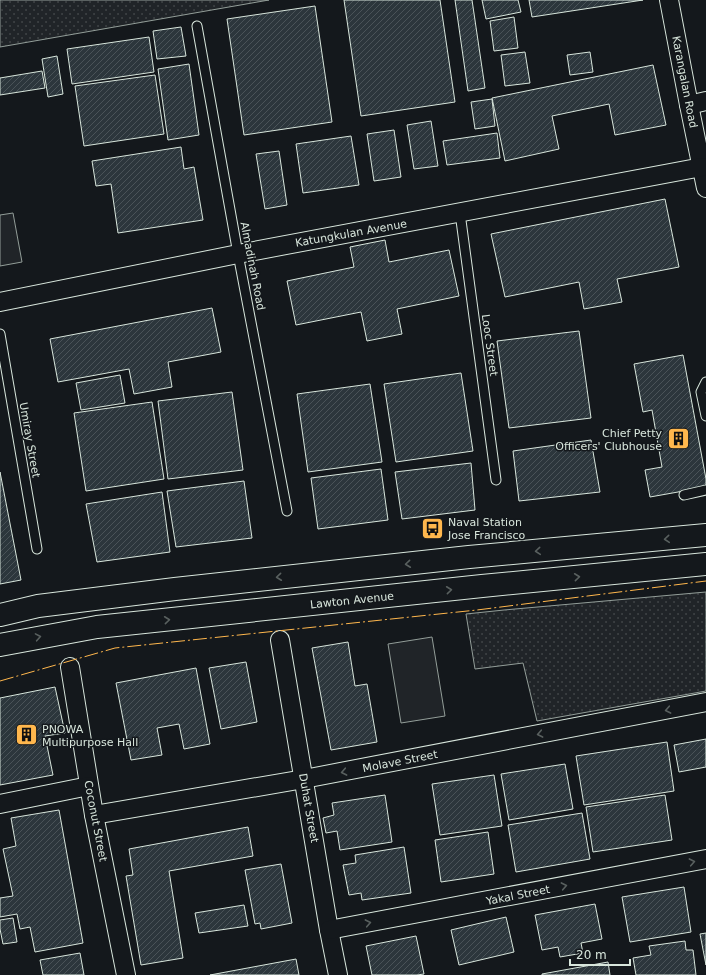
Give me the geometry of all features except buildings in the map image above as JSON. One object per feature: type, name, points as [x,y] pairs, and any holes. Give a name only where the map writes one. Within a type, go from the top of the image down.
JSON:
[{"type":"main road","points":[[0,615],[38,606],[183,588],[477,556],[706,535]]},
{"type":"main road","name":"Lawton Avenue","points":[[0,645],[98,627],[706,564]]},
{"type":"street","name":"Karangalan Road","points":[[669,0],[706,188]]},
{"type":"street","points":[[689,105],[706,101]]},
{"type":"street","name":"Katungkulan Avenue","points":[[0,302],[238,254],[702,168]]},
{"type":"street","name":"Duhat Street","points":[[280,640],[338,975]]},
{"type":"street","name":"Coconut Street","points":[[70,667],[94,815],[126,975]]},
{"type":"street","name":"Molave Street","points":[[94,815],[304,779],[706,702]]},
{"type":"street","points":[[0,804],[89,786]]},
{"type":"street","name":"Yakal Street","points":[[329,930],[706,859]]},
{"type":"lane","name":"Almadinah Road","points":[[197,26],[238,254],[287,511]]},
{"type":"lane","name":"Looc Street","points":[[460,213],[496,480]]},
{"type":"lane","name":"Umiray Street","points":[[0,334],[37,549]]},
{"type":"lane","points":[[706,382],[700,392],[706,416]]},
{"type":"lane","points":[[684,495],[706,490]]},
{"type":"shaded area","points":[[0,0],[269,0],[0,47]]},
{"type":"shaded area","points":[[13,213],[22,262],[0,266],[0,215]]},
{"type":"shaded area","points":[[706,592],[706,691],[537,721],[523,663],[475,669],[466,614]]},
{"type":"shaded area","points":[[432,637],[445,716],[401,723],[388,644]]},
{"type":"power","points":[[0,681],[115,648],[477,610],[706,581]]},
{"type":"place","name":"Chief Petty Officers' Clubhouse","points":[[678,439]]},
{"type":"place","name":"Naval Station Jose Francisco","points":[[432,528]]},
{"type":"place","name":"PNOWA Multipurpose Hall","points":[[27,735]]}]
